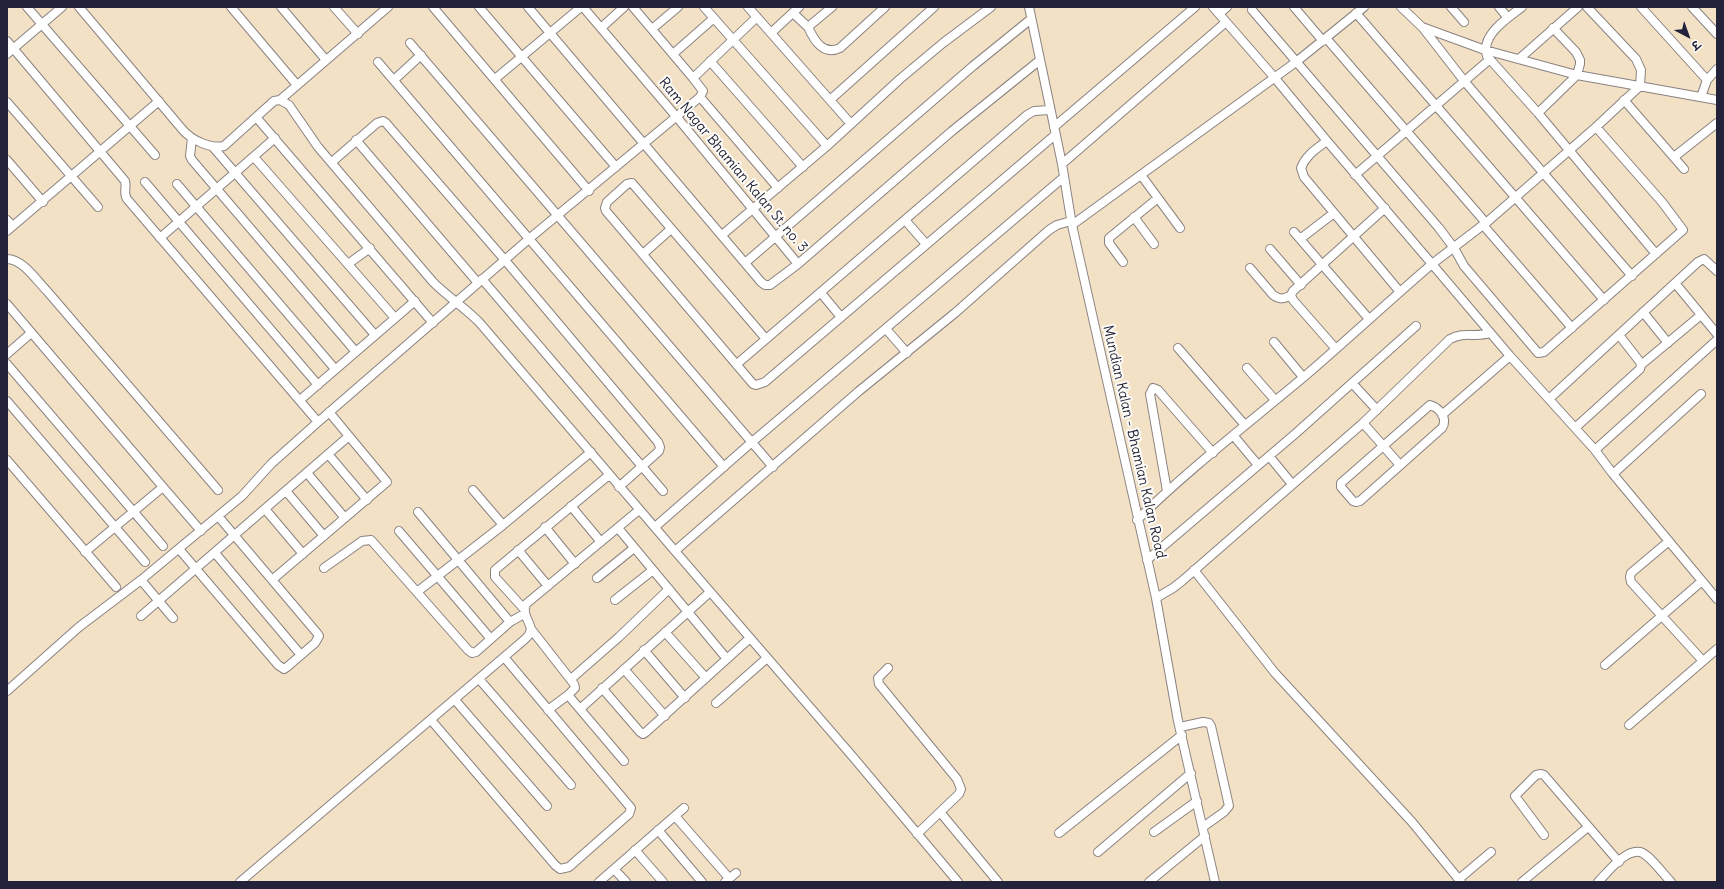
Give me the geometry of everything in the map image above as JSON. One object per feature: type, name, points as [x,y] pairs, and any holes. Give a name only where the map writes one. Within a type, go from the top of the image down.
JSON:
[{"type":"street","points":[[27,7],[155,155]]},
{"type":"street","points":[[10,51],[62,7]]},
{"type":"street","points":[[79,7],[182,130],[192,138],[218,147],[224,146],[274,101],[280,100],[388,7]]},
{"type":"street","points":[[231,7],[297,85]]},
{"type":"street","points":[[281,7],[326,60]]},
{"type":"street","points":[[334,7],[358,34]]},
{"type":"street","points":[[433,7],[588,191]]},
{"type":"street","points":[[479,7],[616,167]]},
{"type":"street","points":[[528,7],[761,282],[765,285],[770,285],[798,264]]},
{"type":"street","points":[[495,79],[582,7]]},
{"type":"street","name":"Ram Nagar Bhamian Kalan St. no. 3","points":[[582,7],[798,264],[952,131],[1040,60]]},
{"type":"street","points":[[601,28],[624,7]]},
{"type":"street","points":[[7,691],[79,627],[142,580],[242,496],[271,464],[329,412],[504,260],[700,97],[704,91],[633,7]]},
{"type":"street","points":[[652,29],[678,7]]},
{"type":"street","points":[[704,7],[828,146]]},
{"type":"street","points":[[748,7],[851,124]]},
{"type":"street","points":[[808,27],[832,7]]},
{"type":"street","points":[[771,33],[796,10],[808,27],[815,41],[827,50],[834,50],[840,48],[885,7]]},
{"type":"street","points":[[830,100],[934,7]]},
{"type":"street","points":[[722,235],[828,146],[912,68],[991,7]]},
{"type":"street","name":"Mundian Kalan - Bhamian Kalan Road","points":[[1029,7],[1062,164],[1071,223],[1137,520],[1156,598],[1181,730],[1215,882]]},
{"type":"street","points":[[766,340],[634,184],[631,182],[628,184],[607,202],[605,208],[643,254],[753,384],[760,385],[926,244],[1195,7]]},
{"type":"street","points":[[1213,7],[1490,333],[1595,450],[1613,474],[1716,596]]},
{"type":"street","points":[[1219,14],[1227,7]]},
{"type":"street","points":[[1294,7],[1407,130],[1572,328]]},
{"type":"street","points":[[675,551],[859,391],[955,313],[1049,230],[1057,225],[1071,223],[1141,175],[1296,62],[1364,7]]},
{"type":"street","points":[[1401,7],[1422,27],[1465,82],[1632,276]]},
{"type":"street","points":[[1451,7],[1464,22]]},
{"type":"street","points":[[1499,7],[1508,18]]},
{"type":"street","points":[[1522,7],[1492,32],[1485,50],[1489,60],[1538,114],[1656,254]]},
{"type":"street","points":[[1519,58],[1578,7]]},
{"type":"street","points":[[1137,520],[1167,491],[1213,453],[1244,424],[1304,377],[1432,264],[1515,198],[1640,86],[1642,70],[1640,65],[1587,7]]},
{"type":"street","points":[[1641,7],[1707,80]]},
{"type":"street","points":[[1692,7],[1717,34]]},
{"type":"street","points":[[1252,10],[1439,228],[1454,248],[1464,266],[1538,353],[1544,352],[1681,233],[1682,227],[1596,127]]},
{"type":"street","points":[[1356,13],[1604,300]]},
{"type":"street","points":[[693,78],[757,17]]},
{"type":"street","points":[[673,54],[714,18]]},
{"type":"street","points":[[745,263],[973,66],[1031,19]]},
{"type":"street","points":[[1062,164],[1226,22]]},
{"type":"street","points":[[1422,27],[1485,50],[1577,75],[1717,100]]},
{"type":"street","points":[[1538,114],[1577,75],[1580,64],[1579,56],[1554,28]]},
{"type":"street","points":[[7,41],[10,51],[101,152],[125,181],[125,195],[127,199],[318,422]]},
{"type":"street","points":[[410,43],[773,467]]},
{"type":"street","points":[[394,80],[421,55]]},
{"type":"street","points":[[1356,175],[1489,60]]},
{"type":"street","points":[[710,61],[803,167]]},
{"type":"street","points":[[378,62],[530,238],[724,467]]},
{"type":"street","points":[[1700,97],[1707,80],[1717,69]]},
{"type":"street","points":[[700,97],[778,188]]},
{"type":"street","points":[[280,100],[289,105],[318,147],[433,282],[479,322],[958,882]]},
{"type":"street","points":[[1624,100],[1684,169]]},
{"type":"street","points":[[7,220],[10,229],[159,101]]},
{"type":"street","points":[[7,102],[98,207]]},
{"type":"street","points":[[737,364],[1027,114],[1034,110],[1050,110]]},
{"type":"street","points":[[256,117],[433,323]]},
{"type":"street","points":[[332,162],[380,121],[386,123],[658,442],[660,447],[659,451],[619,487]]},
{"type":"street","points":[[1674,157],[1717,122]]},
{"type":"street","points":[[192,138],[190,156],[216,189],[356,352]]},
{"type":"street","points":[[160,238],[275,138]]},
{"type":"street","points":[[356,140],[663,491]]},
{"type":"street","points":[[1327,142],[1309,155],[1304,161],[1301,168],[1304,177],[1400,292]]},
{"type":"street","points":[[212,146],[375,335]]},
{"type":"street","points":[[254,157],[395,318]]},
{"type":"street","points":[[7,160],[42,202]]},
{"type":"street","points":[[1141,175],[1180,228]]},
{"type":"street","points":[[655,527],[752,442],[1064,177]]},
{"type":"street","points":[[145,182],[318,385]]},
{"type":"street","points":[[177,184],[335,369]]},
{"type":"street","points":[[1123,262],[1109,243],[1109,238],[1158,198]]},
{"type":"street","points":[[1250,268],[1273,296],[1278,299],[1283,299],[1291,295],[1385,208]]},
{"type":"street","points":[[1300,239],[1334,213]]},
{"type":"street","points":[[1134,217],[1154,244]]},
{"type":"street","points":[[905,220],[926,244]]},
{"type":"street","points":[[643,254],[671,229]]},
{"type":"street","points":[[1294,232],[1369,320]]},
{"type":"street","points":[[348,264],[370,248]]},
{"type":"street","points":[[1270,249],[1301,285]]},
{"type":"street","points":[[7,259],[15,260],[21,264],[47,291],[218,490]]},
{"type":"street","points":[[1549,399],[1698,262],[1704,259],[1717,271]]},
{"type":"street","points":[[1675,283],[1717,334]]},
{"type":"street","points":[[821,293],[841,316]]},
{"type":"street","points":[[1291,295],[1293,300],[1336,348]]},
{"type":"street","points":[[300,400],[415,301]]},
{"type":"street","points":[[7,304],[201,531]]},
{"type":"street","points":[[1643,312],[1668,343]]},
{"type":"street","points":[[1575,428],[1640,369],[1641,365],[1702,315]]},
{"type":"street","points":[[1147,560],[1269,456],[1416,326]]},
{"type":"street","points":[[886,328],[907,353]]},
{"type":"street","points":[[7,354],[31,333]]},
{"type":"street","points":[[1156,598],[1173,588],[1363,423],[1450,339],[1458,335],[1483,335],[1490,333]]},
{"type":"street","points":[[1618,335],[1641,365]]},
{"type":"street","points":[[1595,450],[1717,340]]},
{"type":"street","points":[[1274,342],[1304,377]]},
{"type":"street","points":[[1178,348],[1244,424]]},
{"type":"street","points":[[1442,415],[1510,356]]},
{"type":"street","points":[[7,364],[163,546]]},
{"type":"street","points":[[1247,368],[1275,400]]},
{"type":"street","points":[[1352,383],[1377,410]]},
{"type":"street","points":[[1167,491],[1150,394],[1153,388],[1158,390],[1213,453]]},
{"type":"street","points":[[1613,474],[1701,394]]},
{"type":"street","points":[[7,401],[145,562]]},
{"type":"street","points":[[1430,405],[1442,415],[1445,423],[1442,428],[1360,501],[1353,501],[1341,487],[1341,483],[1382,446],[1430,405]]},
{"type":"street","points":[[272,580],[387,482],[329,412]]},
{"type":"street","points":[[1363,423],[1400,466]]},
{"type":"street","points":[[1233,435],[1258,465]]},
{"type":"street","points":[[141,616],[349,436]]},
{"type":"street","points":[[417,592],[591,452]]},
{"type":"street","points":[[328,454],[367,500]]},
{"type":"street","points":[[1269,456],[1292,484]]},
{"type":"street","points":[[7,460],[116,587]]},
{"type":"street","points":[[307,473],[345,518]]},
{"type":"street","points":[[548,710],[575,688],[571,680],[531,629],[524,611],[494,573],[497,567],[609,475]]},
{"type":"street","points":[[85,552],[116,528],[163,487]]},
{"type":"street","points":[[473,490],[502,525]]},
{"type":"street","points":[[286,491],[324,536]]},
{"type":"street","points":[[571,506],[601,542]]},
{"type":"street","points":[[265,510],[303,554]]},
{"type":"street","points":[[324,568],[362,541],[367,539],[371,540],[472,653],[476,652],[524,611],[526,604],[639,510]]},
{"type":"street","points":[[418,512],[510,622]]},
{"type":"street","points":[[178,549],[281,667],[287,667],[315,643],[319,636],[218,516]]},
{"type":"street","points":[[545,527],[575,564]]},
{"type":"street","points":[[618,528],[727,659]]},
{"type":"street","points":[[399,531],[491,639]]},
{"type":"street","points":[[1669,541],[1632,573],[1630,577],[1631,582],[1703,661]]},
{"type":"street","points":[[597,578],[634,548]]},
{"type":"street","points":[[518,550],[548,586]]},
{"type":"street","points":[[215,553],[301,655]]},
{"type":"street","points":[[615,600],[653,570]]},
{"type":"street","points":[[1194,570],[1275,673],[1412,822],[1460,881],[1491,852]]},
{"type":"street","points":[[142,580],[173,618]]},
{"type":"street","points":[[1605,665],[1702,580]]},
{"type":"street","points":[[571,680],[669,589]]},
{"type":"street","points":[[580,709],[710,592]]},
{"type":"street","points":[[240,882],[455,700],[524,640],[529,635],[531,629]]},
{"type":"street","points":[[665,632],[706,678]]},
{"type":"street","points":[[602,688],[643,734],[750,638]]},
{"type":"street","points":[[1629,725],[1717,649]]},
{"type":"street","points":[[644,650],[684,698]]},
{"type":"street","points":[[431,720],[560,869],[565,869],[629,814],[631,808],[504,657]]},
{"type":"street","points":[[716,703],[767,658]]},
{"type":"street","points":[[888,668],[878,678],[879,684],[960,784],[961,789],[959,794],[917,834]]},
{"type":"street","points":[[624,669],[664,716]]},
{"type":"street","points":[[479,679],[571,785]]},
{"type":"street","points":[[568,695],[624,761]]},
{"type":"street","points":[[455,700],[547,806]]},
{"type":"street","points":[[1059,833],[1181,730],[1203,722],[1209,723],[1229,806],[1224,812],[1203,827]]},
{"type":"street","points":[[1098,852],[1191,773]]},
{"type":"street","points":[[1544,835],[1515,796],[1536,775],[1541,774],[1544,775],[1618,862]]},
{"type":"street","points":[[1154,832],[1197,801]]},
{"type":"street","points":[[599,882],[684,808]]},
{"type":"street","points":[[940,812],[998,882]]},
{"type":"street","points":[[675,816],[730,878]]},
{"type":"street","points":[[1522,882],[1588,827]]},
{"type":"street","points":[[658,830],[702,882]]},
{"type":"street","points":[[1148,882],[1205,836]]},
{"type":"street","points":[[635,850],[663,882]]},
{"type":"street","points":[[1598,882],[1626,855],[1633,852],[1640,852],[1648,858],[1671,882]]},
{"type":"street","points":[[614,869],[626,882]]}]
